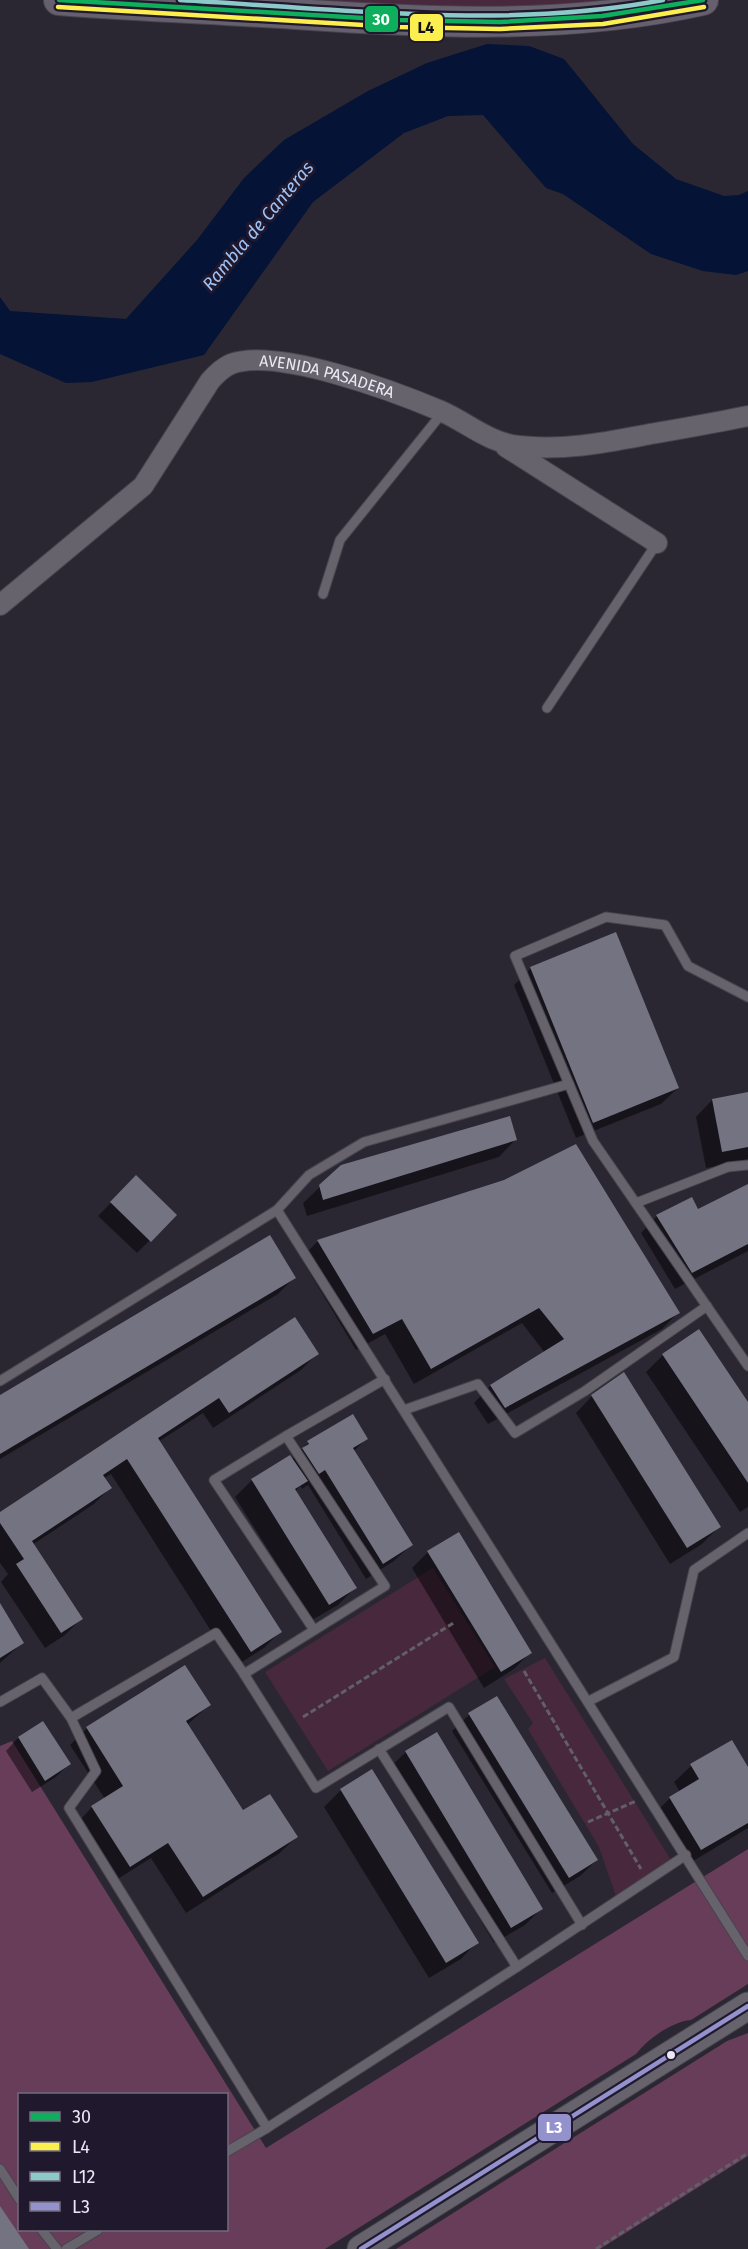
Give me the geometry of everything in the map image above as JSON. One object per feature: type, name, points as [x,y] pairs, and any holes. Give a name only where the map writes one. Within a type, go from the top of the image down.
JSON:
[{"type":"main road","points":[[59,0],[139,3],[369,19],[503,21],[572,19],[635,13],[703,0]]},
{"type":"main road","points":[[361,2249],[748,2006]]},
{"type":"street","name":"AVENIDA PASADERA","points":[[0,605],[143,486],[210,381],[220,370],[232,364],[263,360],[313,368],[379,387],[443,412],[498,442],[536,447],[577,447],[748,416]]},
{"type":"street","points":[[498,442],[657,543]]},
{"type":"lane","points":[[323,594],[340,540],[443,412]]},
{"type":"lane","points":[[547,708],[657,543]]},
{"type":"lane","points":[[748,997],[688,966],[665,925],[606,917],[515,956],[593,1141],[748,1366]]},
{"type":"lane","points":[[0,1381],[277,1210],[309,1175],[364,1142],[569,1084]]},
{"type":"lane","points":[[636,1203],[728,1167],[748,1165]]},
{"type":"lane","points":[[277,1210],[748,1956]]},
{"type":"lane","points":[[404,1410],[478,1384],[515,1433],[585,1391],[707,1306]]},
{"type":"lane","points":[[314,1629],[214,1480],[385,1379]]},
{"type":"lane","points":[[244,1674],[385,1586],[286,1436]]},
{"type":"lane","points":[[589,1701],[674,1657],[694,1570],[748,1533]]},
{"type":"lane","points":[[71,1718],[216,1633],[316,1788],[449,1707],[582,1925]]},
{"type":"lane","points":[[0,1702],[42,1678],[71,1718],[96,1771],[69,1808],[267,2128]]},
{"type":"lane","points":[[380,1749],[517,1967]]},
{"type":"lane","points":[[228,2151],[517,1967],[686,1855]]},
{"type":"lane","points":[[0,2169],[18,2197]]},
{"type":"lane","points":[[44,2231],[57,2249]]},
{"type":"lane","points":[[66,2249],[95,2231]]},
{"type":"path","points":[[303,1717],[455,1622]]},
{"type":"path","points":[[524,1671],[648,1881]]},
{"type":"path","points":[[588,1821],[649,1796]]},
{"type":"path","points":[[596,2249],[748,2153]]},
{"type":"shaded area","points":[[59,0],[703,0],[635,13]]},
{"type":"shaded area","points":[[433,1568],[495,1667],[328,1771],[265,1672]]},
{"type":"shaded area","points":[[545,1658],[671,1860],[616,1896],[599,1847],[528,1729],[533,1723],[504,1679]]},
{"type":"shaded area","points":[[12,1741],[266,2148],[748,1849],[748,1984],[691,2020],[683,2021],[660,2032],[636,2054],[325,2249],[0,2249],[0,1746]]},
{"type":"shaded area","points":[[748,2033],[748,2156],[600,2249],[396,2249],[727,2041]]},
{"type":"water","name":"Rambla de Canteras","points":[[487,44],[529,46],[564,59],[633,144],[676,179],[724,196],[739,195],[748,191],[748,271],[736,275],[703,271],[651,254],[563,194],[546,188],[483,115],[448,116],[404,133],[313,202],[204,355],[92,382],[66,383],[0,354],[0,297],[10,311],[126,319],[197,240],[244,178],[284,140],[368,91],[427,63]]},
{"type":"building","points":[[616,932],[679,1088],[593,1123],[530,967]]},
{"type":"building","points":[[748,1092],[748,1147],[722,1152],[712,1099]]},
{"type":"building","points":[[510,1116],[517,1140],[323,1200],[319,1185],[341,1165]]},
{"type":"building","points":[[576,1144],[680,1313],[505,1408],[490,1385],[564,1339],[539,1308],[431,1369],[402,1319],[373,1334],[317,1240],[504,1180]]},
{"type":"building","points":[[136,1175],[177,1215],[151,1242],[110,1202]]},
{"type":"building","points":[[748,1184],[748,1244],[692,1273],[656,1215],[692,1197],[698,1209]]},
{"type":"building","points":[[270,1235],[296,1278],[0,1454],[0,1395]]},
{"type":"building","points":[[295,1317],[319,1354],[229,1413],[219,1398],[158,1438],[282,1632],[251,1652],[127,1459],[103,1475],[112,1488],[32,1541],[83,1619],[61,1633],[16,1564],[24,1559],[0,1523],[0,1512]]},
{"type":"building","points":[[699,1329],[748,1402],[748,1483],[662,1354]]},
{"type":"building","points":[[624,1372],[721,1527],[687,1548],[591,1395]]},
{"type":"building","points":[[353,1414],[368,1439],[353,1448],[413,1545],[383,1564],[325,1470],[319,1474],[302,1448],[309,1444],[307,1441]]},
{"type":"building","points":[[290,1455],[308,1481],[295,1489],[357,1588],[329,1605],[251,1479]]},
{"type":"building","points":[[459,1532],[532,1653],[501,1672],[427,1551]]},
{"type":"building","points":[[0,1603],[24,1643],[0,1658]]},
{"type":"building","points":[[185,1665],[211,1705],[186,1721],[243,1810],[270,1794],[298,1837],[203,1897],[168,1843],[130,1867],[91,1806],[123,1786],[86,1727]]},
{"type":"building","points":[[497,1696],[598,1860],[569,1878],[468,1713]]},
{"type":"building","points":[[43,1721],[71,1764],[45,1781],[18,1737]]},
{"type":"building","points":[[437,1732],[543,1909],[511,1928],[405,1751]]},
{"type":"building","points":[[732,1740],[748,1767],[748,1823],[701,1850],[669,1797],[699,1779],[690,1764]]},
{"type":"building","points":[[372,1769],[479,1943],[446,1963],[340,1789]]},
{"type":"building","points":[[0,2206],[29,2249],[0,2249]]},
{"type":"transit line","name":"30","points":[[59,0],[397,20],[500,22],[602,16],[703,0]]},
{"type":"transit line","name":"L12","points":[[180,0],[361,12],[483,16],[603,9],[663,0]]},
{"type":"transit line","name":"L4","points":[[58,7],[397,27],[500,29],[603,24],[704,7]]},
{"type":"transit line","name":"L3","points":[[361,2249],[748,2006]]}]
